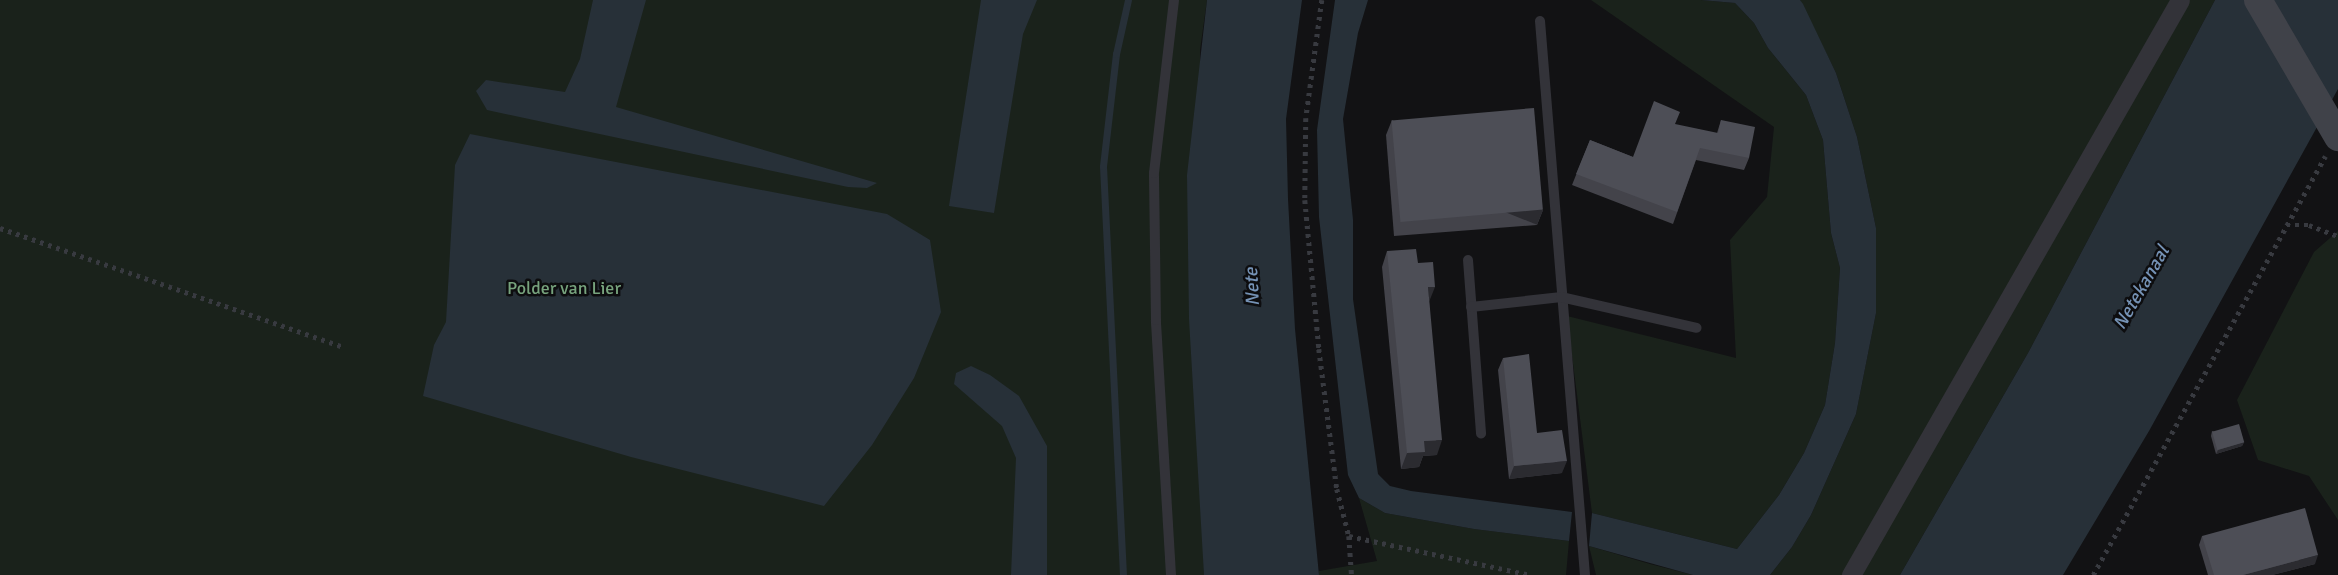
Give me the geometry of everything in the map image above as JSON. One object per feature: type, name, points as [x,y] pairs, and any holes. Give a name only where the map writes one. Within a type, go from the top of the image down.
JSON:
[{"type":"main road","points":[[2258,0],[2335,141]]},
{"type":"street","points":[[1851,575],[2180,0]]},
{"type":"lane","points":[[1171,575],[1156,320],[1154,173],[1174,0]]},
{"type":"lane","points":[[1540,21],[1585,575]]},
{"type":"lane","points":[[1468,260],[1481,434]]},
{"type":"lane","points":[[1471,307],[1561,297],[1697,328]]},
{"type":"path","points":[[1322,0],[1306,118],[1305,200],[1335,477],[1349,536],[1352,575]]},
{"type":"path","points":[[2093,575],[2335,141]]},
{"type":"path","points":[[2286,225],[2309,225],[2338,236]]},
{"type":"path","points":[[0,228],[341,346]]},
{"type":"path","points":[[1349,536],[1531,575]]},
{"type":"green space","name":"Polder van Lier","points":[[0,0],[1207,0],[1200,50],[1204,575],[0,575]]},
{"type":"green space","points":[[1591,0],[1701,0],[1735,3],[1754,23],[1768,48],[1806,95],[1823,140],[1831,233],[1840,268],[1835,343],[1825,405],[1804,453],[1779,495],[1737,549],[1592,513],[1567,316],[1736,358],[1730,240],[1767,197],[1774,127]]},
{"type":"green space","points":[[1800,0],[2215,0],[2028,353],[1900,575],[1770,575],[1792,547],[1811,515],[1856,414],[1876,313],[1876,228],[1857,137],[1836,73]]},
{"type":"green space","points":[[2338,231],[2338,520],[2309,476],[2258,460],[2237,400],[2314,252]]},
{"type":"green space","points":[[1359,498],[1385,513],[1474,529],[1569,541],[1566,575],[1319,575],[1319,571],[1377,561]]},
{"type":"green space","points":[[1589,546],[1650,564],[1693,575],[1596,575]]},
{"type":"water","points":[[593,0],[646,0],[616,107],[877,183],[867,188],[848,187],[487,110],[476,91],[486,80],[565,92],[580,59]]},
{"type":"water","points":[[981,0],[1037,0],[1023,34],[994,213],[949,206]]},
{"type":"water","name":"Nete","points":[[1207,0],[1302,0],[1286,119],[1288,199],[1295,329],[1319,575],[1204,575],[1189,319],[1187,175]]},
{"type":"water","points":[[1335,0],[1368,0],[1358,33],[1343,119],[1353,220],[1353,299],[1378,474],[1390,486],[1411,491],[1572,512],[1569,541],[1474,529],[1385,513],[1359,498],[1348,475],[1319,217],[1317,130]]},
{"type":"water","points":[[1701,0],[1800,0],[1836,73],[1857,137],[1876,228],[1876,313],[1856,414],[1811,515],[1792,547],[1770,575],[1693,575],[1589,546],[1592,513],[1737,549],[1779,495],[1804,453],[1825,405],[1835,343],[1840,268],[1831,233],[1823,140],[1806,95],[1768,48],[1754,23],[1735,3]]},
{"type":"water","name":"Netekanaal","points":[[2215,0],[2338,0],[2338,89],[2149,431],[2063,575],[1900,575],[2028,353]]},
{"type":"water","points":[[470,134],[887,214],[930,240],[941,312],[914,378],[872,445],[824,506],[631,457],[423,396],[434,345],[446,322],[455,165]]},
{"type":"water","points":[[971,366],[990,375],[1019,396],[1047,446],[1047,575],[1011,575],[1016,458],[1002,426],[954,384],[956,373]]},
{"type":"building","points":[[1654,101],[1680,112],[1675,124],[1718,133],[1721,120],[1755,127],[1749,158],[1700,148],[1677,212],[1576,174],[1590,140],[1633,157]]},
{"type":"building","points":[[1534,108],[1543,210],[1400,222],[1392,120]]},
{"type":"building","points":[[1416,249],[1418,263],[1433,262],[1435,287],[1428,287],[1442,440],[1424,441],[1425,452],[1407,453],[1387,251]]},
{"type":"building","points":[[1529,354],[1537,433],[1562,430],[1567,461],[1514,466],[1503,358]]},
{"type":"building","points":[[2239,424],[2244,442],[2217,450],[2212,432]]},
{"type":"building","points":[[2305,508],[2318,555],[2243,575],[2214,575],[2202,536]]},
{"type":"waterway","points":[[1123,575],[1103,166],[1116,54],[1128,0]]}]
